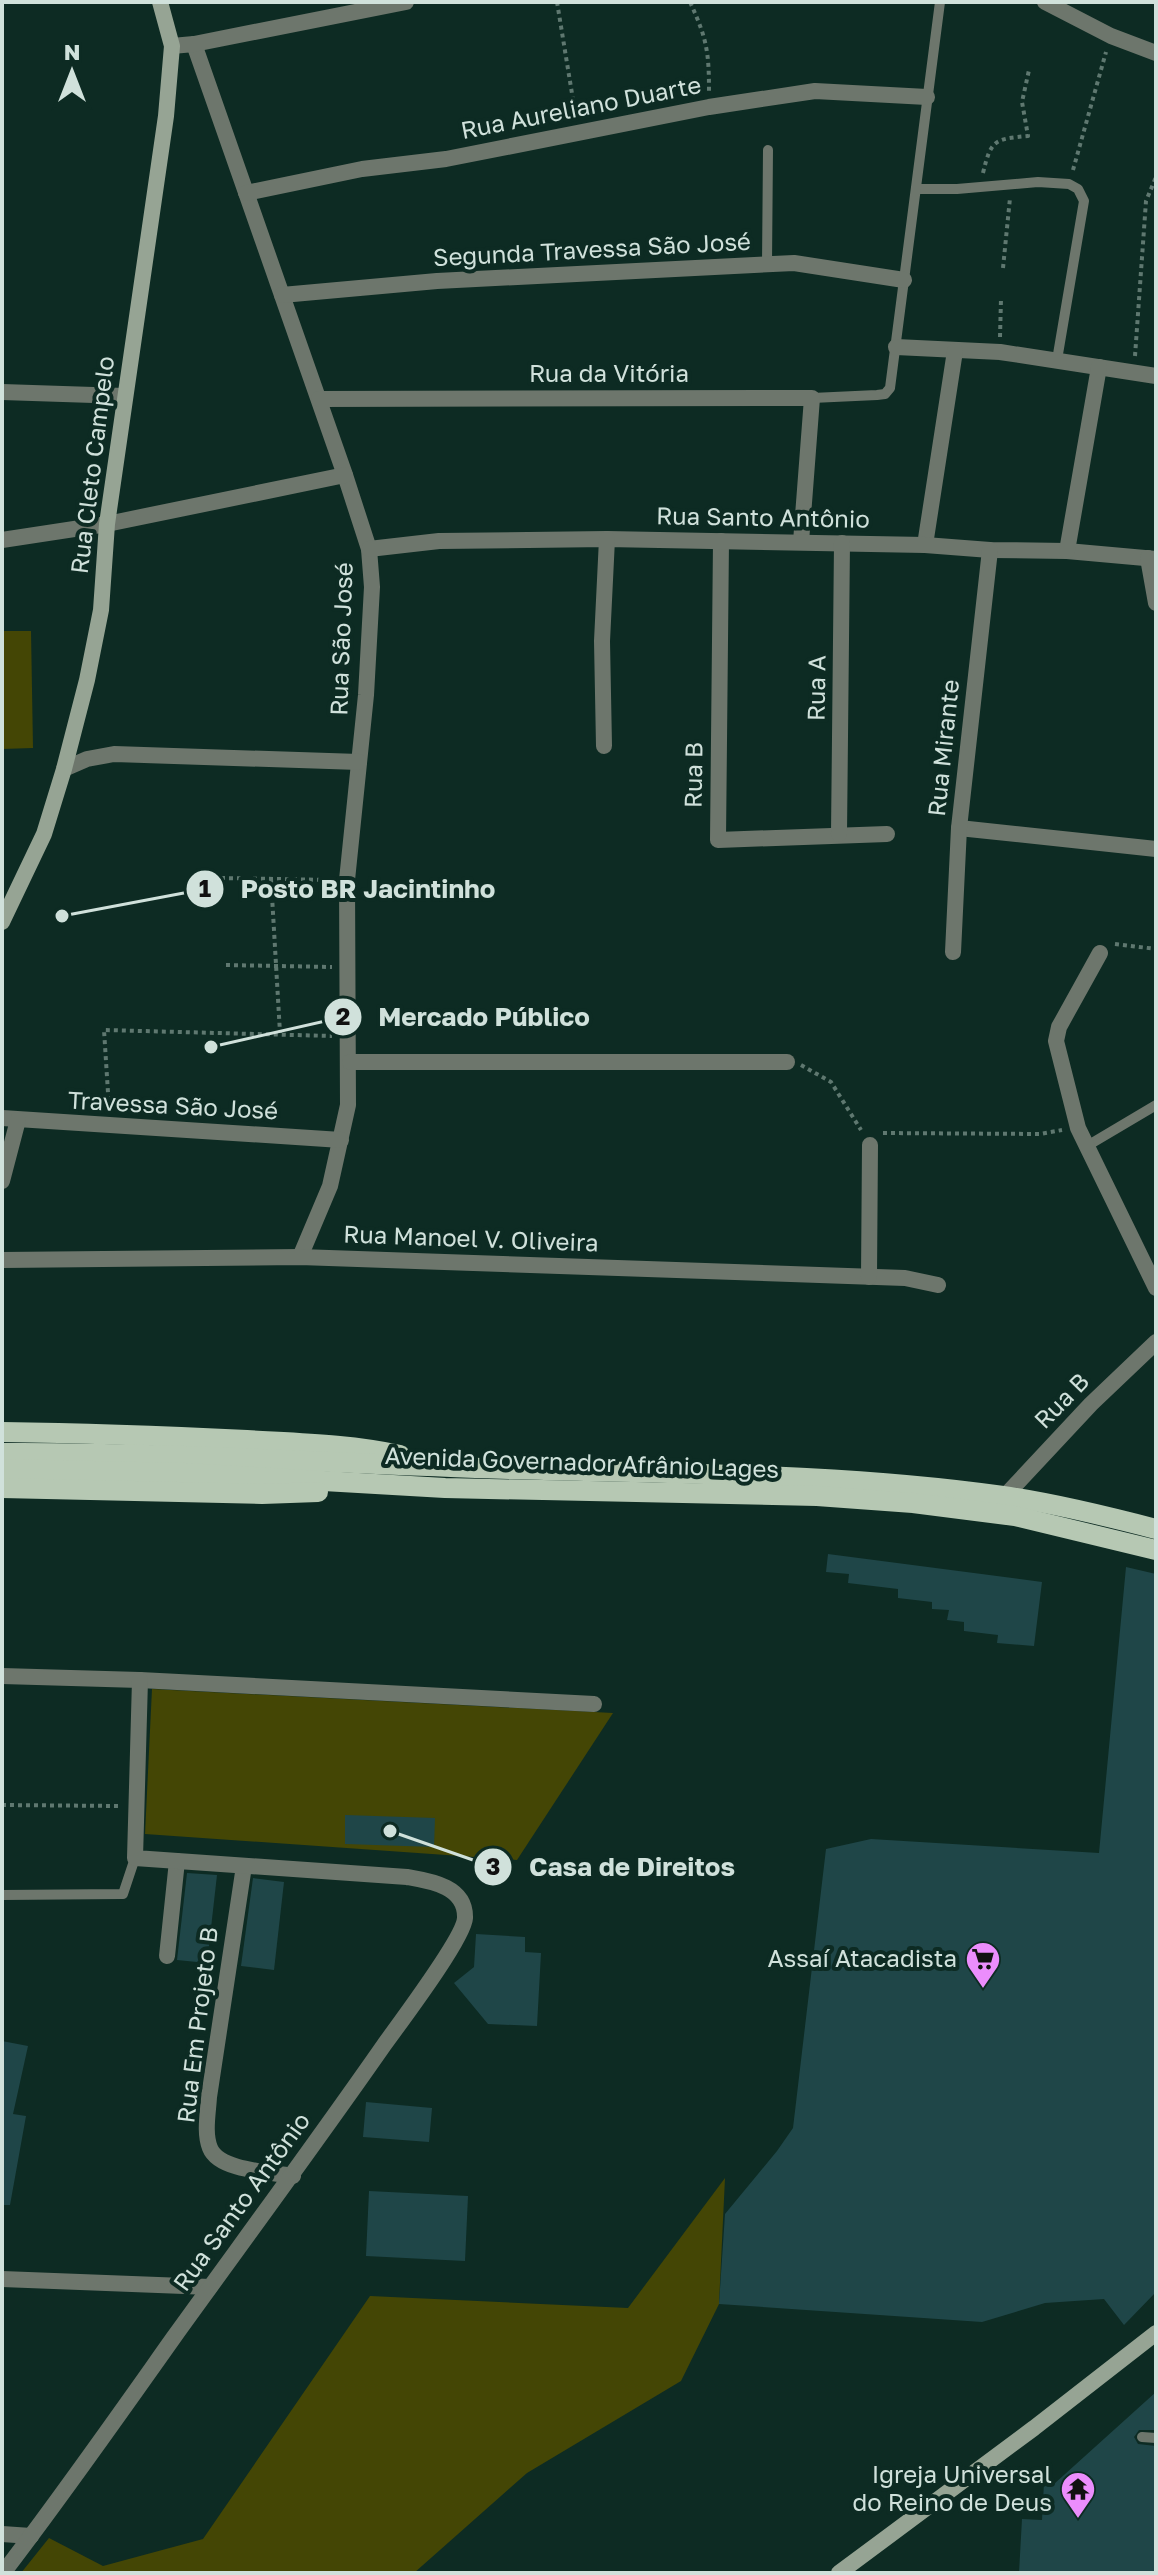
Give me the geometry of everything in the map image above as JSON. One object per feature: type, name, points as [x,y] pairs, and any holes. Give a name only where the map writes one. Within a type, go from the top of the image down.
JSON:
[{"type":"main road","name":"Rua Cleto Campelo","points":[[2,922],[44,834],[87,680],[101,610],[107,524],[166,116],[172,46],[160,2]]},
{"type":"main road","points":[[2,1432],[296,1443],[375,1450],[454,1467]]},
{"type":"main road","name":"Avenida Governador Afrânio Lages","points":[[2,1453],[115,1452],[914,1485],[1005,1496],[1156,1529]]},
{"type":"main road","name":"Avenida Governador Afrânio Lages","points":[[2,1469],[185,1473],[445,1488],[817,1496],[913,1503],[1015,1516],[1156,1550]]},
{"type":"main road","points":[[2,1488],[262,1494],[445,1488]]},
{"type":"main road","points":[[839,2573],[1156,2333]]},
{"type":"street","points":[[172,46],[406,2]]},
{"type":"street","points":[[1049,3],[1111,36],[1156,53]]},
{"type":"street","name":"Rua São José","points":[[194,44],[369,549],[372,587],[366,695],[347,880],[348,1105],[330,1186],[300,1257]]},
{"type":"street","name":"Rua Aureliano Duarte","points":[[246,193],[362,169],[446,159],[709,107],[815,91],[927,97]]},
{"type":"street","name":"Segunda Travessa São José","points":[[282,295],[437,281],[794,263],[904,280]]},
{"type":"street","points":[[896,347],[1000,352],[1156,376]]},
{"type":"street","points":[[925,545],[955,351]]},
{"type":"street","points":[[1067,551],[1099,367]]},
{"type":"street","points":[[2,392],[124,396]]},
{"type":"street","points":[[801,542],[812,398]]},
{"type":"street","name":"Rua da Vitória","points":[[319,399],[812,398]]},
{"type":"street","points":[[2,540],[107,524],[345,475]]},
{"type":"street","points":[[604,746],[602,641],[607,539]]},
{"type":"street","name":"Rua Santo Antônio","points":[[369,549],[439,541],[607,539],[925,545],[1067,551],[1152,559]]},
{"type":"street","name":"Rua B","points":[[721,541],[718,840],[887,834]]},
{"type":"street","name":"Rua A","points":[[839,834],[842,543]]},
{"type":"street","name":"Rua Mirante","points":[[953,952],[959,828],[990,550]]},
{"type":"street","points":[[1152,559],[1156,603]]},
{"type":"street","points":[[64,769],[87,759],[114,754],[359,762]]},
{"type":"street","points":[[959,828],[1156,849]]},
{"type":"street","points":[[1100,953],[1059,1027],[1056,1041],[1078,1128],[1152,1272],[1156,1288]]},
{"type":"street","points":[[350,1062],[787,1062]]},
{"type":"street","points":[[2,1181],[10,1119]]},
{"type":"street","name":"Travessa São José","points":[[10,1119],[341,1140]]},
{"type":"street","points":[[869,1277],[870,1145]]},
{"type":"street","name":"Rua Manoel V. Oliveira","points":[[2,1260],[300,1257],[905,1278],[938,1285]]},
{"type":"street","name":"Rua B","points":[[1005,1496],[1091,1404],[1156,1342]]},
{"type":"street","points":[[2,1676],[140,1680],[594,1704]]},
{"type":"street","points":[[140,1680],[135,1858],[244,1866]]},
{"type":"street","points":[[167,1956],[177,1861]]},
{"type":"street","name":"Rua Santo Antônio","points":[[3,2573],[293,2176],[465,1923],[465,1912],[452,1892],[440,1883],[407,1877],[244,1866]]},
{"type":"street","name":"Rua Em Projeto B","points":[[244,1866],[209,2097],[207,2130],[210,2149],[216,2158],[229,2165],[293,2176]]},
{"type":"street","points":[[2,2279],[210,2287]]},
{"type":"street","points":[[2,2534],[31,2536]]},
{"type":"lane","points":[[896,347],[940,2]]},
{"type":"lane","points":[[767,264],[768,150]]},
{"type":"lane","points":[[916,189],[1069,184],[1082,194],[1084,201],[1057,360]]},
{"type":"lane","name":"Rua da Vitória","points":[[812,398],[885,394],[891,381],[896,347]]},
{"type":"lane","points":[[1087,1146],[1156,1105]]},
{"type":"lane","points":[[2,1895],[123,1894],[135,1858]]},
{"type":"lane","points":[[1142,2437],[1156,2438]]},
{"type":"path","points":[[557,2],[578,132]]},
{"type":"path","points":[[690,2],[709,54],[709,107]]},
{"type":"path","points":[[1069,184],[1111,36]]},
{"type":"path","points":[[979,187],[989,149],[1003,138],[1028,136],[1022,102],[1029,70]]},
{"type":"path","points":[[1136,342],[1146,201],[1156,177]]},
{"type":"path","points":[[1003,268],[1011,184]]},
{"type":"path","points":[[1000,352],[1001,299]]},
{"type":"path","points":[[221,878],[347,880]]},
{"type":"path","points":[[271,879],[280,1033]]},
{"type":"path","points":[[1100,953],[1107,943],[1156,949]]},
{"type":"path","points":[[226,965],[347,967]]},
{"type":"path","points":[[110,1127],[104,1030],[349,1036]]},
{"type":"path","points":[[787,1062],[805,1066],[831,1082],[870,1145],[878,1133],[1040,1134],[1078,1128]]},
{"type":"path","points":[[2,1805],[136,1807]]},
{"type":"shaded area","points":[[2,631],[31,631],[33,748],[2,749]]},
{"type":"shaded area","points":[[152,1689],[613,1713],[517,1860],[145,1834]]},
{"type":"shaded area","points":[[725,2178],[719,2304],[681,2381],[527,2473],[414,2573],[21,2573],[49,2538],[103,2566],[203,2539],[370,2296],[628,2308]]},
{"type":"building","points":[[828,1554],[1042,1582],[1034,1646],[997,1643],[998,1635],[964,1631],[964,1622],[947,1620],[949,1610],[932,1609],[932,1602],[898,1598],[898,1589],[848,1583],[849,1574],[826,1572]]},
{"type":"building","name":"Assaí Atacadista","points":[[1126,1567],[1156,1574],[1156,2292],[1124,2325],[1104,2299],[1045,2303],[982,2322],[719,2304],[725,2214],[793,2128],[826,1849],[871,1839],[1099,1853]]},
{"type":"building","points":[[345,1815],[435,1818],[434,1847],[345,1844]]},
{"type":"building","points":[[187,1873],[217,1875],[207,1963],[177,1960]]},
{"type":"building","points":[[253,1878],[284,1882],[274,1970],[241,1966]]},
{"type":"building","points":[[476,1934],[525,1937],[525,1952],[541,1953],[537,2026],[488,2024],[454,1983],[474,1967]]},
{"type":"building","points":[[2,2041],[28,2046],[13,2114],[26,2116],[10,2205],[2,2205]]},
{"type":"building","points":[[366,2102],[432,2108],[429,2142],[363,2137]]},
{"type":"building","points":[[369,2191],[468,2196],[465,2261],[366,2256]]},
{"type":"building","name":"Igreja Universal do Reino de Deus","points":[[1156,2392],[1156,2430],[1139,2430],[1134,2437],[1138,2444],[1156,2446],[1156,2573],[1019,2573],[1022,2519],[1042,2520],[1044,2483],[1054,2484]]},
{"type":"place","name":"Posto BR Jacintinho","points":[[62,916]]},
{"type":"place","name":"Mercado Público","points":[[211,1047]]},
{"type":"place","name":"Casa de Direitos","points":[[390,1831]]},
{"type":"place","name":"Assaí Atacadista","points":[[983,1990]]},
{"type":"place","name":"Igreja Universal do Reino de Deus","points":[[1078,2520]]}]
